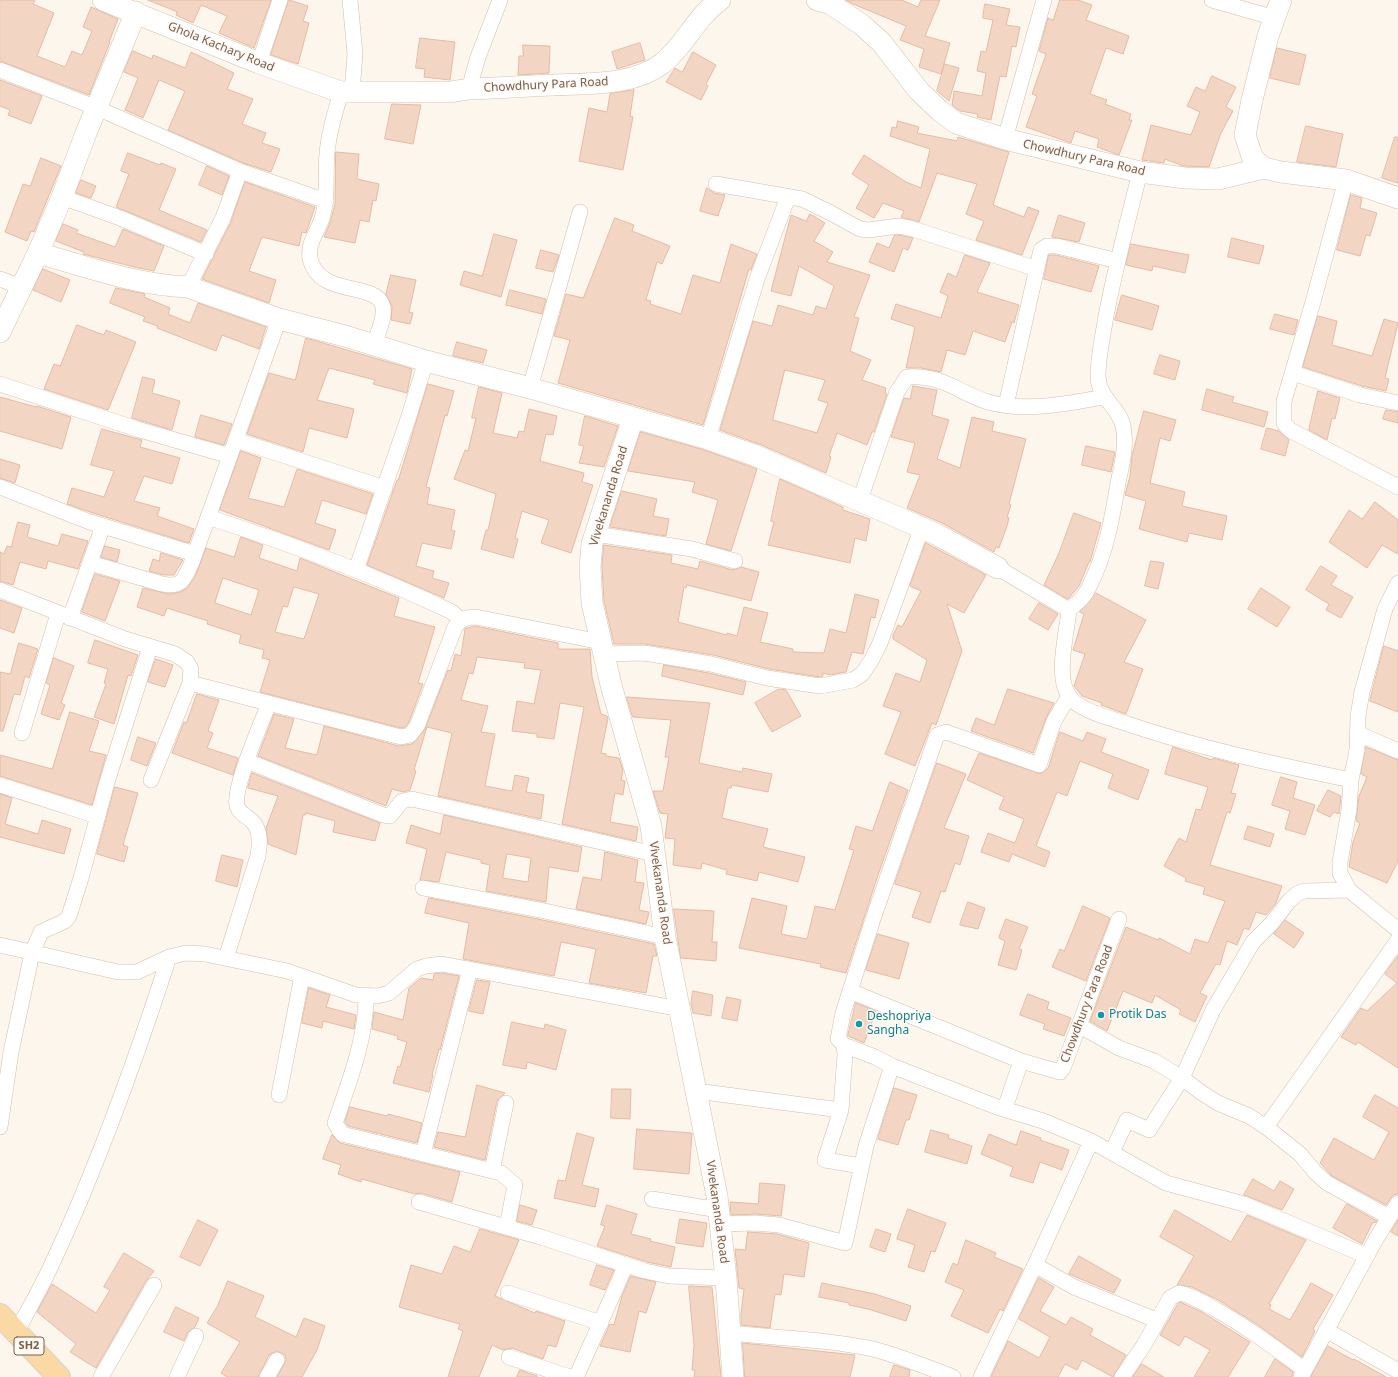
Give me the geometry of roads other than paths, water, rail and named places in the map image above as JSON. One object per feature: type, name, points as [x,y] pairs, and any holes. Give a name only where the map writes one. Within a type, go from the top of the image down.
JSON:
[{"type":"main road","name":"SH2","points":[[0,1315],[60,1377]]},
{"type":"street","name":"Ghola Kachary Road","points":[[103,0],[136,12],[259,63],[346,92]]},
{"type":"street","points":[[259,63],[280,0]]},
{"type":"street","points":[[350,0],[355,54],[346,92],[328,146],[326,201],[323,217],[310,250],[310,259],[317,272],[328,281],[375,296],[382,304],[383,313],[374,345]]},
{"type":"street","points":[[469,89],[478,57],[500,0]]},
{"type":"street","name":"Chowdhury Para Road","points":[[346,92],[450,92],[469,89],[616,81],[643,74],[663,63],[680,45],[703,15],[720,0]]},
{"type":"street","name":"Chowdhury Para Road","points":[[817,0],[844,6],[880,42],[919,91],[940,111],[956,123],[1005,139],[1140,172],[1185,178],[1218,179],[1264,168],[1281,172],[1346,180],[1398,198]]},
{"type":"street","points":[[1005,139],[1044,0]]},
{"type":"street","points":[[1212,0],[1278,9],[1252,100],[1245,135],[1253,159],[1264,168]]},
{"type":"street","points":[[0,332],[38,253],[62,197],[136,12]]},
{"type":"street","points":[[0,70],[97,108],[240,171],[326,201]]},
{"type":"street","points":[[188,288],[223,218],[240,171]]},
{"type":"street","points":[[1140,172],[1108,304],[1098,378],[1103,397],[1114,409],[1123,424],[1126,441],[1108,536],[1099,566],[1089,589],[1069,610],[1063,664],[1063,681],[1069,696],[1086,710],[1172,739],[1244,757],[1351,780]]},
{"type":"street","points":[[1346,180],[1284,401],[1284,423],[1290,430],[1398,487]]},
{"type":"street","points":[[716,184],[802,199],[860,229],[869,230],[898,226],[910,228],[1037,269]]},
{"type":"street","points":[[62,197],[120,218],[206,254]]},
{"type":"street","points":[[708,439],[758,276],[788,197]]},
{"type":"street","points":[[530,388],[580,212]]},
{"type":"street","points":[[1006,405],[1041,250],[1047,246],[1057,246],[1118,261]]},
{"type":"street","points":[[38,253],[133,280],[170,287],[188,288],[279,319],[708,439],[754,455],[922,527],[998,568],[1069,610]]},
{"type":"street","points":[[0,279],[21,287]]},
{"type":"street","points":[[90,563],[174,586],[181,583],[195,554],[279,319]]},
{"type":"street","points":[[356,570],[385,488],[426,361]]},
{"type":"street","points":[[1293,373],[1360,395],[1398,403]]},
{"type":"street","points":[[860,500],[897,392],[902,382],[908,377],[940,380],[989,402],[1006,405],[1050,405],[1103,397]]},
{"type":"street","points":[[0,384],[137,429],[230,456]]},
{"type":"street","name":"Vivekananda Road","points":[[633,418],[596,534],[590,567],[592,603],[602,648],[628,747],[642,789],[651,826],[665,937],[696,1091],[719,1217],[726,1278],[733,1377]]},
{"type":"street","points":[[236,440],[385,488]]},
{"type":"street","points":[[0,487],[103,526],[195,554]]},
{"type":"street","points":[[208,517],[275,539],[356,570],[434,603],[452,612],[461,620]]},
{"type":"street","points":[[22,733],[64,616],[90,563],[103,526]]},
{"type":"street","points":[[190,683],[401,737],[410,735],[417,726],[454,627],[461,620],[467,617],[481,618],[602,648],[711,664],[767,678],[820,686],[853,680],[862,674],[871,661],[880,643],[922,527]]},
{"type":"street","points":[[596,534],[692,549],[735,561]]},
{"type":"street","points":[[0,590],[125,639],[175,654],[187,662],[191,669],[190,683],[151,780]]},
{"type":"street","points":[[1396,593],[1385,609],[1362,692],[1358,716],[1359,734],[1351,780],[1349,810],[1340,862],[1340,873],[1349,890],[1398,930]]},
{"type":"street","points":[[0,1127],[11,1052],[32,953],[41,932],[65,921],[69,916],[81,878],[97,816],[150,647]]},
{"type":"street","points":[[1069,696],[1054,721],[1039,765],[946,732],[937,735],[874,916],[850,991],[838,1039],[844,1045],[875,1057],[892,1066],[996,1107],[1005,1108],[1091,1140],[1166,1183],[1244,1204],[1367,1256]]},
{"type":"street","points":[[226,958],[258,856],[260,844],[258,832],[253,821],[241,813],[237,807],[236,796],[247,761],[269,703]]},
{"type":"street","points":[[1359,734],[1398,750]]},
{"type":"street","points":[[247,761],[383,815],[390,816],[402,801],[412,799],[654,854]]},
{"type":"street","points":[[0,785],[97,816]]},
{"type":"street","points":[[423,888],[540,910],[665,937]]},
{"type":"street","points":[[1112,1152],[1127,1120],[1149,1130],[1182,1078],[1224,990],[1253,942],[1272,923],[1289,900],[1304,891],[1349,890]]},
{"type":"street","name":"Chowdhury Para Road","points":[[850,991],[1021,1061],[1060,1072],[1080,1026],[1119,919]]},
{"type":"street","points":[[1266,1126],[1398,940]]},
{"type":"street","points":[[0,945],[118,972],[137,972],[169,957],[186,953],[226,958],[264,965],[302,976],[356,995],[366,996],[389,993],[417,969],[442,964],[680,1009]]},
{"type":"street","points":[[16,1333],[51,1267],[98,1158],[141,1043],[169,957]]},
{"type":"street","points":[[423,1154],[470,969]]},
{"type":"street","points":[[279,1095],[302,976]]},
{"type":"street","points":[[366,996],[364,1030],[356,1062],[335,1123],[342,1134],[501,1173],[515,1185],[507,1227]]},
{"type":"street","points":[[1080,1026],[1119,1048],[1154,1061],[1182,1078],[1202,1093],[1266,1126],[1300,1154],[1315,1172],[1328,1183],[1389,1217]]},
{"type":"street","points":[[844,1045],[845,1054],[841,1110],[825,1160],[861,1166]]},
{"type":"street","points":[[1005,1108],[1021,1061]]},
{"type":"street","points":[[652,1199],[719,1217],[779,1225],[845,1243],[861,1166],[892,1066]]},
{"type":"street","points":[[696,1091],[841,1110]]},
{"type":"street","points":[[492,1171],[506,1103]]},
{"type":"street","points":[[981,1377],[1035,1265],[1091,1140]]},
{"type":"street","points":[[419,1202],[507,1227],[626,1266],[669,1276],[726,1278]]},
{"type":"street","points":[[1122,1377],[1144,1345],[1156,1320],[1170,1298],[1179,1293],[1185,1294],[1204,1303],[1257,1334],[1303,1373],[1367,1256],[1398,1203]]},
{"type":"street","points":[[1035,1265],[1074,1287],[1156,1320]]},
{"type":"street","points":[[574,1377],[578,1373],[626,1266]]},
{"type":"street","points":[[102,1377],[154,1285]]},
{"type":"street","points":[[508,1293],[601,1322]]},
{"type":"street","points":[[1326,1330],[1398,1371]]},
{"type":"street","points":[[730,1333],[872,1349],[906,1359],[953,1377]]},
{"type":"street","points":[[177,1377],[196,1336]]},
{"type":"street","points":[[509,1357],[570,1377]]},
{"type":"street","points":[[267,1377],[277,1360]]},
{"type":"place","name":"Protik Das","points":[[1101,1015]]},
{"type":"place","name":"Deshopriya Sangha","points":[[859,1024]]}]
